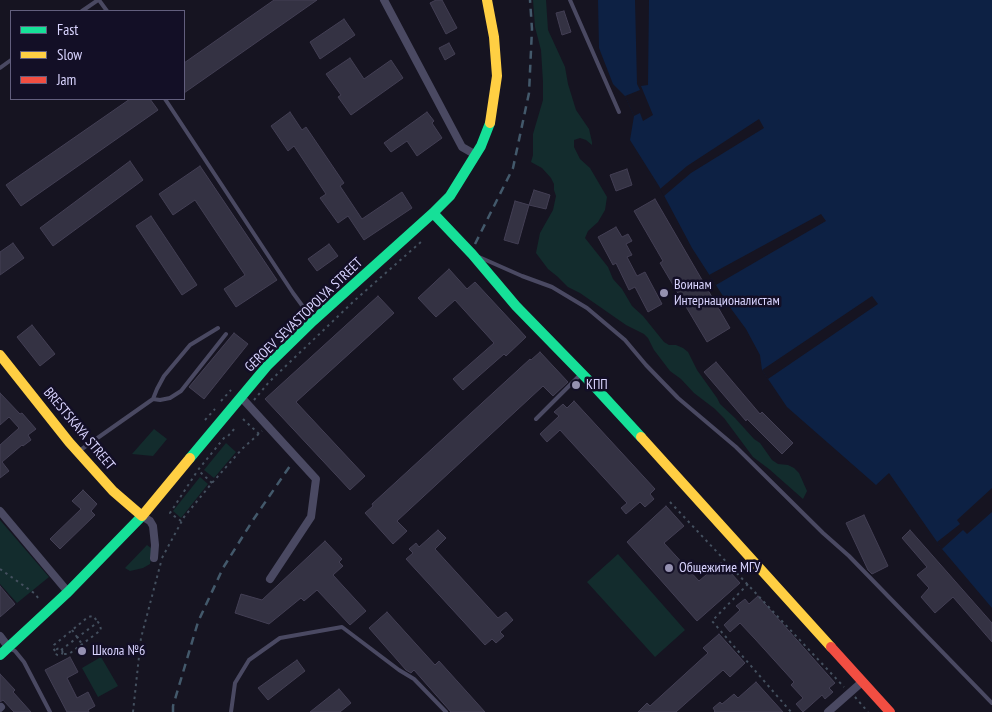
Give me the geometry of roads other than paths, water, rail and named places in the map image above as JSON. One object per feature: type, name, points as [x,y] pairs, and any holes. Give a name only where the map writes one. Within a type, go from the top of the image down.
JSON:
[{"type":"main road","name":"GEROEV SEVASTOPOLYA STREET","points":[[0,656],[68,592],[142,516],[267,366],[313,321],[450,196],[481,146],[490,122],[497,76],[494,37],[487,0]]},
{"type":"main road","points":[[433,213],[472,254],[516,306],[595,387],[890,712]]},
{"type":"main road","name":"BRESTSKAYA STREET","points":[[0,355],[69,442],[113,491],[142,516]]},
{"type":"street","points":[[384,0],[462,147],[476,155]]},
{"type":"street","points":[[241,397],[316,479],[311,517],[270,579]]},
{"type":"street","points":[[0,511],[68,592]]},
{"type":"street","points":[[142,516],[150,520],[153,526],[158,558]]},
{"type":"street","points":[[0,636],[9,648]]},
{"type":"street","points":[[828,712],[862,682]]},
{"type":"lane","points":[[84,10],[99,0]]},
{"type":"lane","points":[[570,0],[619,112]]},
{"type":"lane","points":[[166,100],[313,321]]},
{"type":"lane","points":[[472,254],[552,288],[587,308],[625,340],[678,398],[736,446],[823,533],[849,556],[992,703]]},
{"type":"lane","points":[[78,452],[153,399],[164,376],[190,345],[218,328]]},
{"type":"lane","points":[[153,399],[170,398],[181,391],[226,334]]},
{"type":"lane","points":[[536,419],[581,374]]},
{"type":"lane","points":[[231,712],[235,683],[249,660],[280,638],[342,628],[414,679],[446,712]]},
{"type":"lane","points":[[9,648],[15,651],[24,662],[50,712]]},
{"type":"water","points":[[598,0],[992,0],[992,608],[942,549],[889,473],[876,485],[787,407],[762,370],[760,355],[746,329],[692,248],[659,186],[630,140],[634,116],[625,96],[613,84],[599,48]]},
{"type":"railway","points":[[475,244],[513,168],[529,93],[532,29],[530,0]]},
{"type":"railway","points":[[173,712],[173,706],[198,622],[223,568],[292,463]]},
{"type":"place","name":"Воинам Интернационалистам","points":[[664,293]]},
{"type":"place","name":"КПП","points":[[576,385]]},
{"type":"place","name":"Общежитие МГУ","points":[[669,568]]},
{"type":"place","name":"Школа №6","points":[[82,651]]}]
